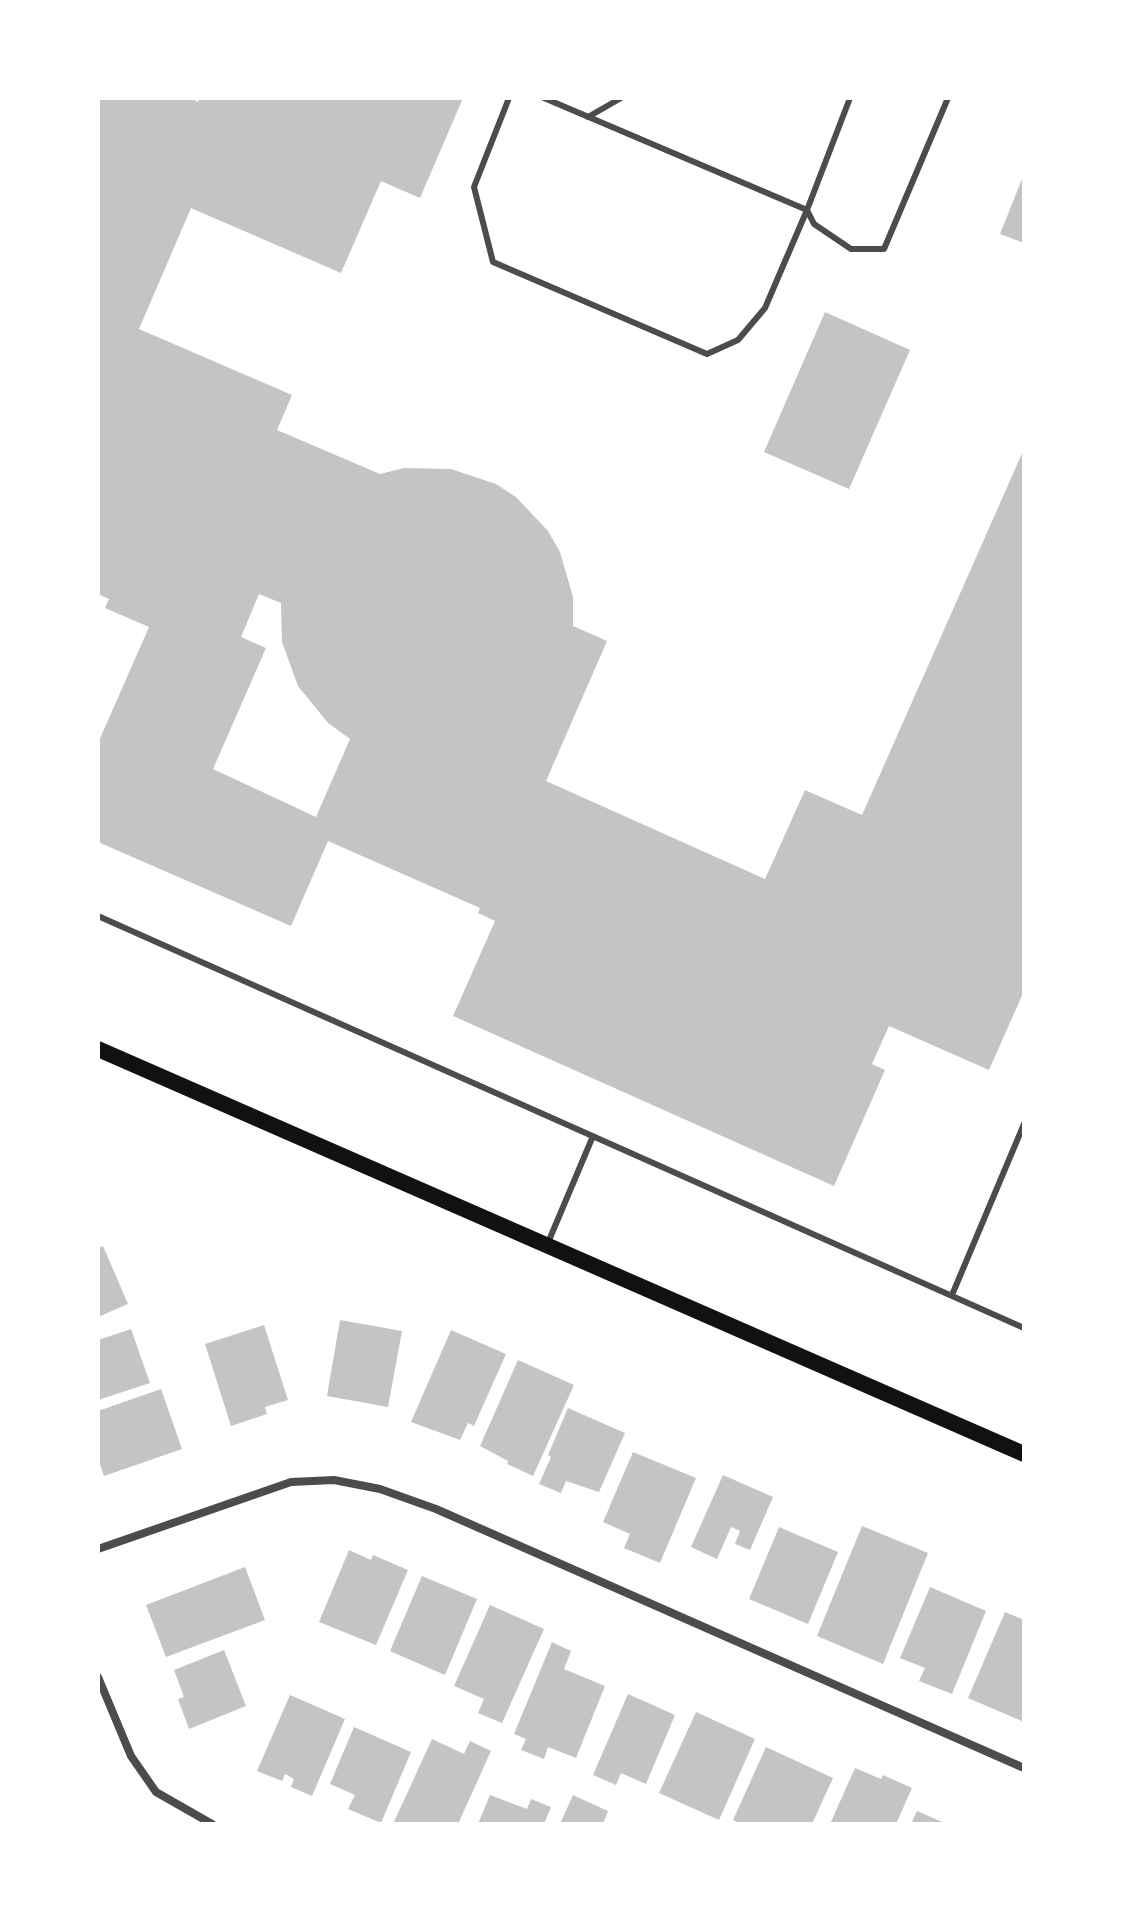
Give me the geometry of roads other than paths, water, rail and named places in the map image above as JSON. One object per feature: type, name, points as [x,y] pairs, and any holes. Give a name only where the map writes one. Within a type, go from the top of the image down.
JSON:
[{"type":"main road","points":[[98,1049],[1023,1450]]},
{"type":"street","points":[[98,1549],[291,1482],[334,1480],[380,1489],[436,1509],[1024,1768]]},
{"type":"street","points":[[98,1677],[131,1756],[156,1792],[212,1824]]},
{"type":"lane","points":[[509,98],[474,187],[493,262],[707,354],[738,340],[765,308],[850,98]]},
{"type":"lane","points":[[544,98],[807,210],[814,224],[851,249],[884,249],[948,98]]},
{"type":"lane","points":[[588,117],[621,98]]},
{"type":"lane","points":[[98,916],[1024,1328]]},
{"type":"lane","points":[[952,1295],[1024,1124]]},
{"type":"lane","points":[[547,1245],[593,1136]]}]
